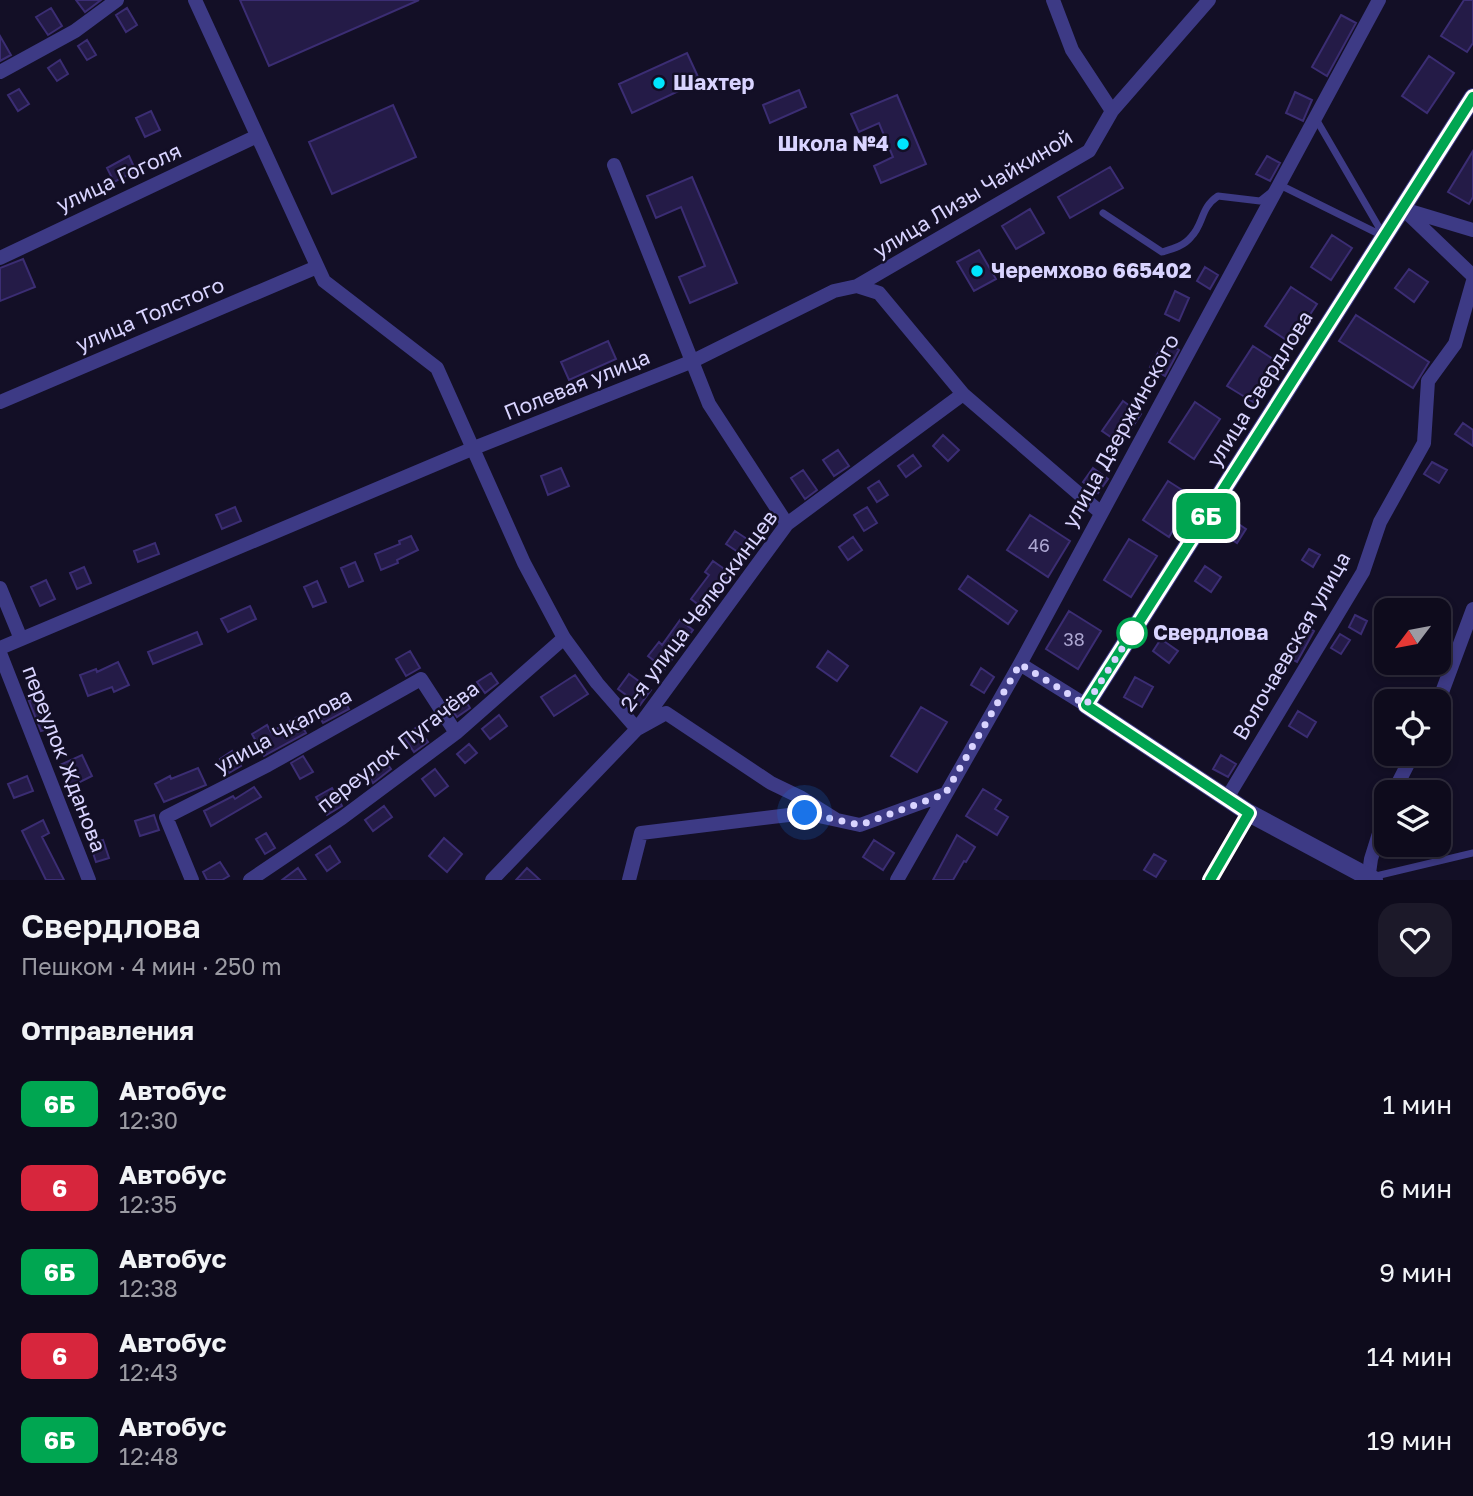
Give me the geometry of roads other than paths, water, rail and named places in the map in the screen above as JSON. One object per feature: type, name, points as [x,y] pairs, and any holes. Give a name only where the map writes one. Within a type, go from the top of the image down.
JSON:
[{"type":"street","points":[[0,72],[75,32],[117,0]]},
{"type":"street","points":[[195,0],[324,282],[437,368],[524,563],[564,638],[597,683],[637,729],[666,713],[771,783],[835,819]]},
{"type":"street","points":[[1053,0],[1072,50],[1112,111]]},
{"type":"street","name":"улица Лизы Чайкиной","points":[[858,286],[1089,151],[1112,111],[1209,0]]},
{"type":"street","name":"улица Дзержинского","points":[[897,880],[1020,664],[1379,0]]},
{"type":"street","name":"улица Свердлова","points":[[1086,705],[1473,97]]},
{"type":"street","name":"улица Гоголя","points":[[0,258],[257,136]]},
{"type":"street","points":[[614,165],[709,404],[787,524]]},
{"type":"street","points":[[1402,208],[1473,230]]},
{"type":"street","points":[[1402,208],[1473,278]]},
{"type":"street","name":"улица Толстого","points":[[0,402],[317,267]]},
{"type":"street","name":"Волочаевская улица","points":[[1227,798],[1363,572],[1380,522],[1424,443],[1428,381],[1455,344],[1473,278]]},
{"type":"street","points":[[858,286],[879,293],[963,394],[1100,512]]},
{"type":"street","name":"Полевая улица","points":[[0,648],[474,449],[693,361],[834,291],[858,286]]},
{"type":"street","name":"2-я улица Челюскинцев","points":[[492,880],[637,729],[787,524],[963,394]]},
{"type":"street","points":[[0,587],[21,639]]},
{"type":"street","points":[[1443,689],[1473,609]]},
{"type":"street","name":"переулок Пугачёва","points":[[250,880],[342,818],[456,733],[564,638]]},
{"type":"street","name":"переулок Жданова","points":[[0,653],[89,880]]},
{"type":"street","points":[[1020,664],[1249,813],[1371,879],[1374,849]]},
{"type":"street","name":"улица Чкалова","points":[[192,880],[166,817],[268,765],[422,679],[456,733]]},
{"type":"street","points":[[629,880],[641,833],[805,813],[860,825],[945,794]]},
{"type":"street","points":[[1210,880],[1249,813]]},
{"type":"lane","points":[[1316,118],[1384,236]]},
{"type":"lane","points":[[1103,213],[1162,252],[1179,247],[1192,237],[1207,204],[1218,196],[1260,201],[1280,185],[1384,236]]},
{"type":"lane","points":[[1371,879],[1473,852]]},
{"type":"place","name":"Шахтер","points":[[659,83]]},
{"type":"place","name":"Школа №4","points":[[903,144]]},
{"type":"place","name":"Черемхово 665402","points":[[977,271]]},
{"type":"place","name":"Свердлова","points":[[1132,633]]}]
